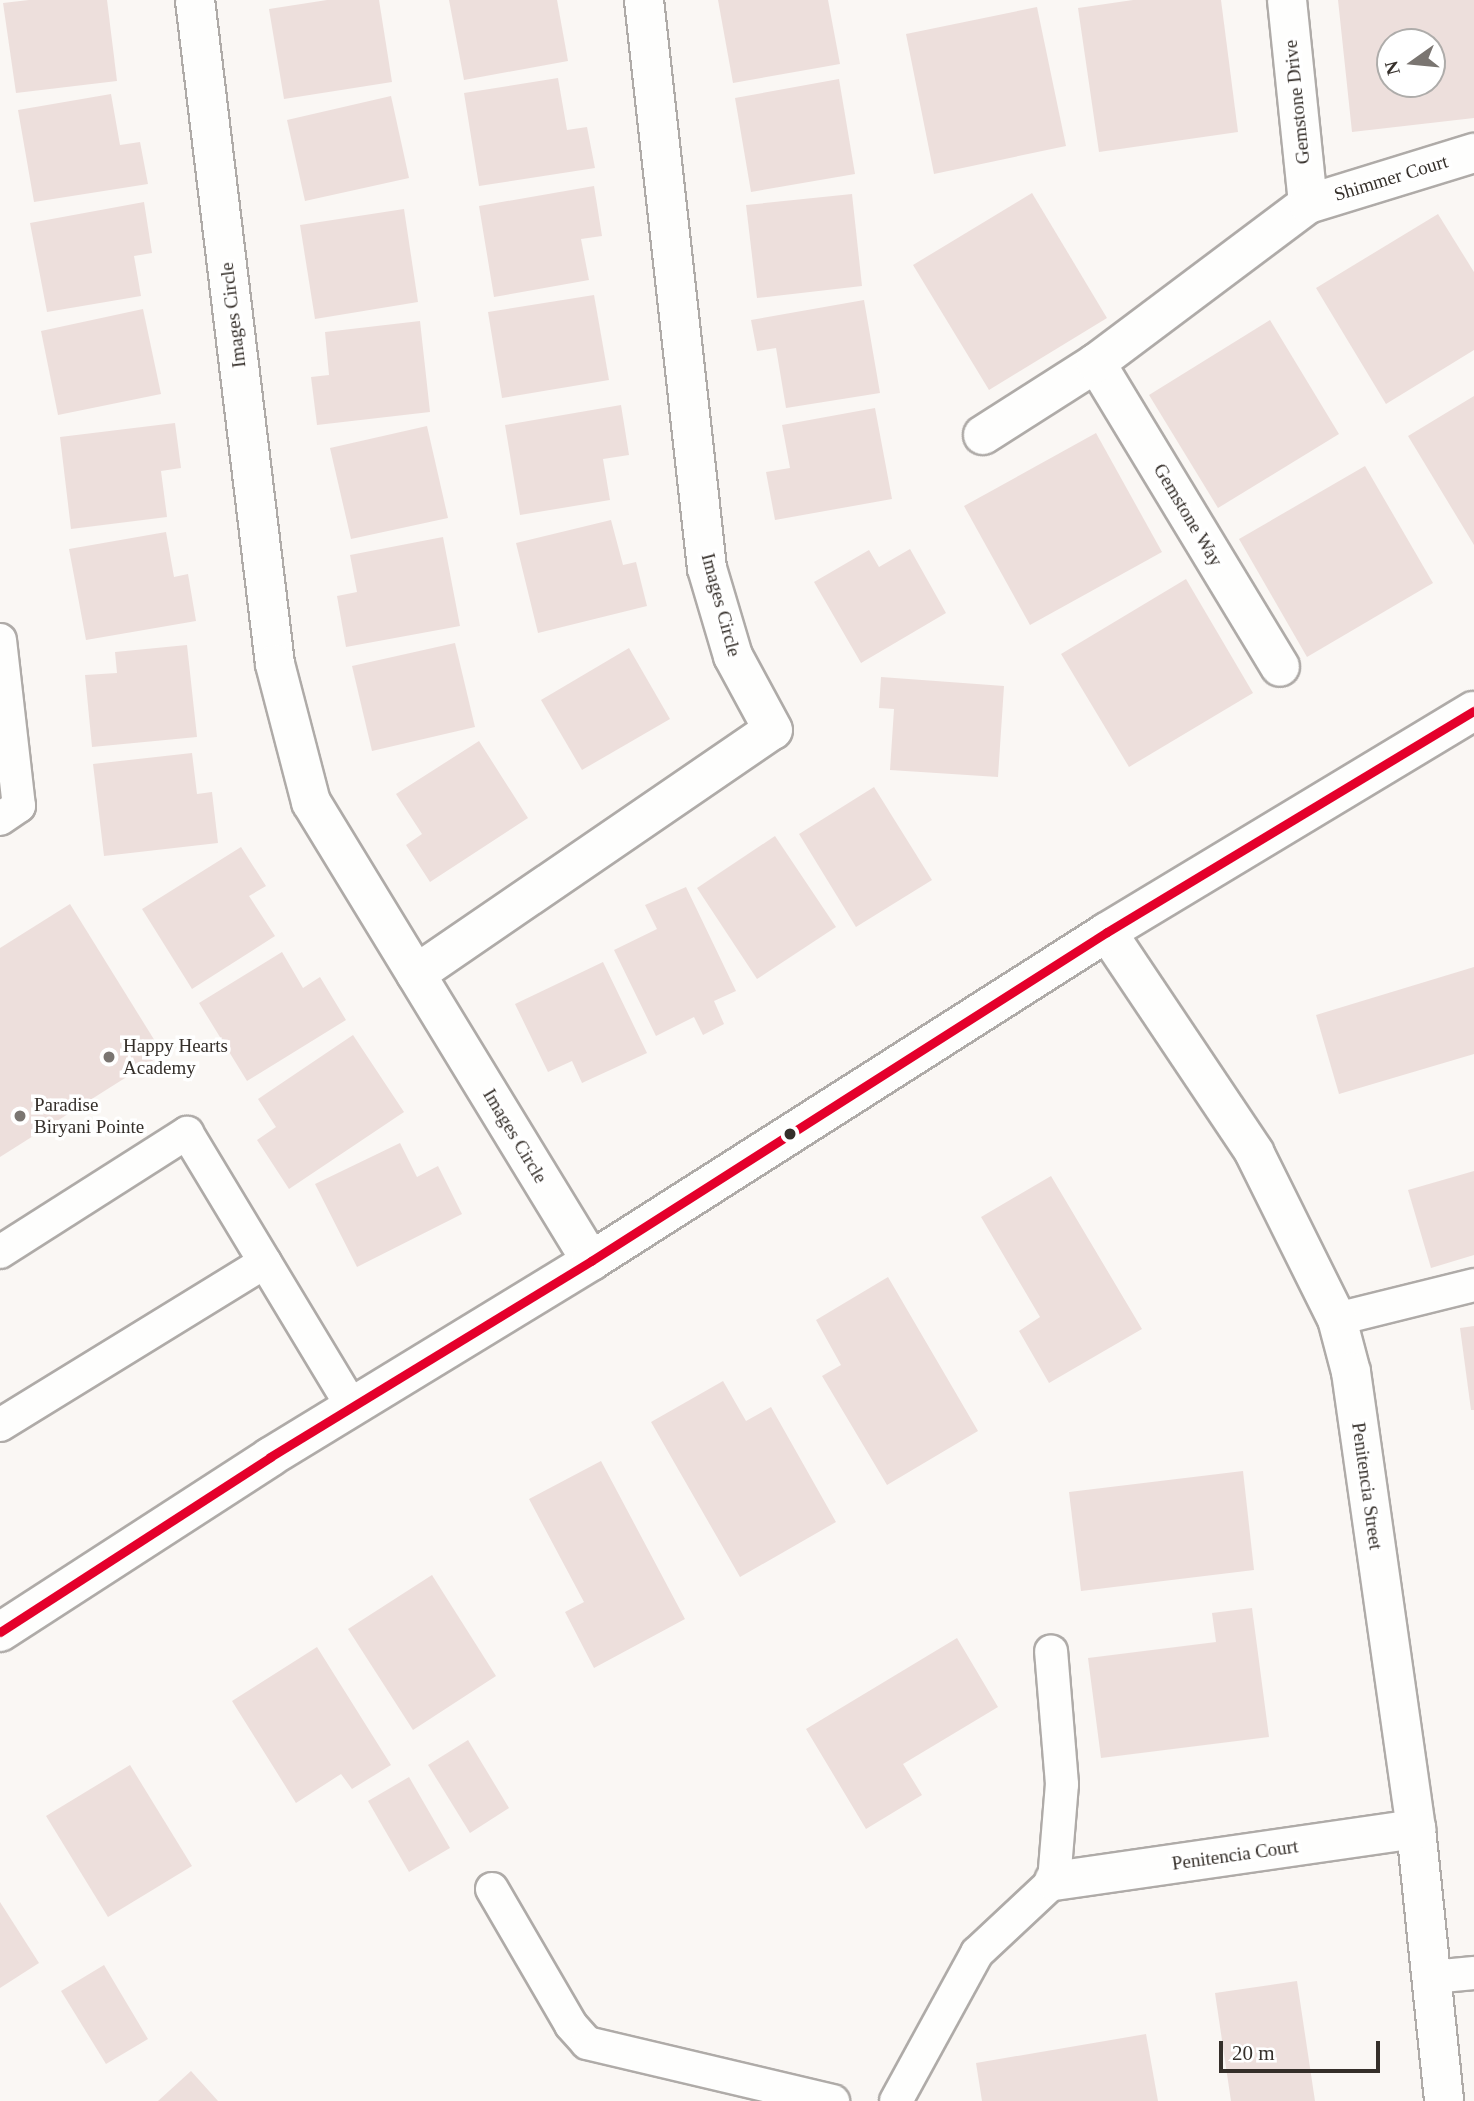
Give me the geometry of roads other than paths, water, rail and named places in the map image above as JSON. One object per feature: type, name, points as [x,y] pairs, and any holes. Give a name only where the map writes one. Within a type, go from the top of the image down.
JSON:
[{"type":"street","name":"Images Circle","points":[[195,0],[275,664],[311,802],[591,1261]]},
{"type":"street","name":"Images Circle","points":[[416,974],[773,730],[733,656],[707,568],[644,0]]},
{"type":"street","name":"Gemstone Drive","points":[[1287,0],[1308,204]]},
{"type":"street","name":"Shimmer Court","points":[[1308,204],[1473,155]]},
{"type":"street","points":[[983,435],[1096,363],[1308,204]]},
{"type":"street","name":"Gemstone Way","points":[[1096,363],[1280,667]]},
{"type":"street","points":[[0,1632],[352,1407],[591,1261],[1107,932],[1474,710]]},
{"type":"street","name":"Penitencia Street","points":[[1107,932],[1254,1152],[1337,1319],[1351,1372],[1416,1829],[1444,2101]]},
{"type":"street","name":"Penitencia Court","points":[[1054,1881],[1416,1829]]},
{"type":"lane","points":[[0,640],[19,806],[0,819]]},
{"type":"lane","points":[[0,1252],[187,1133],[352,1407]]},
{"type":"lane","points":[[0,1425],[265,1262]]},
{"type":"lane","points":[[1337,1319],[1474,1285]]},
{"type":"lane","points":[[896,2101],[977,1954],[1054,1881],[1062,1784],[1051,1651]]},
{"type":"lane","points":[[492,1889],[571,2025],[587,2043],[833,2101]]},
{"type":"lane","points":[[1432,1977],[1474,1973]]},
{"type":"place","name":"Happy Hearts Academy","points":[[109,1057]]},
{"type":"place","name":"Paradise Biryani Pointe","points":[[20,1116]]}]
